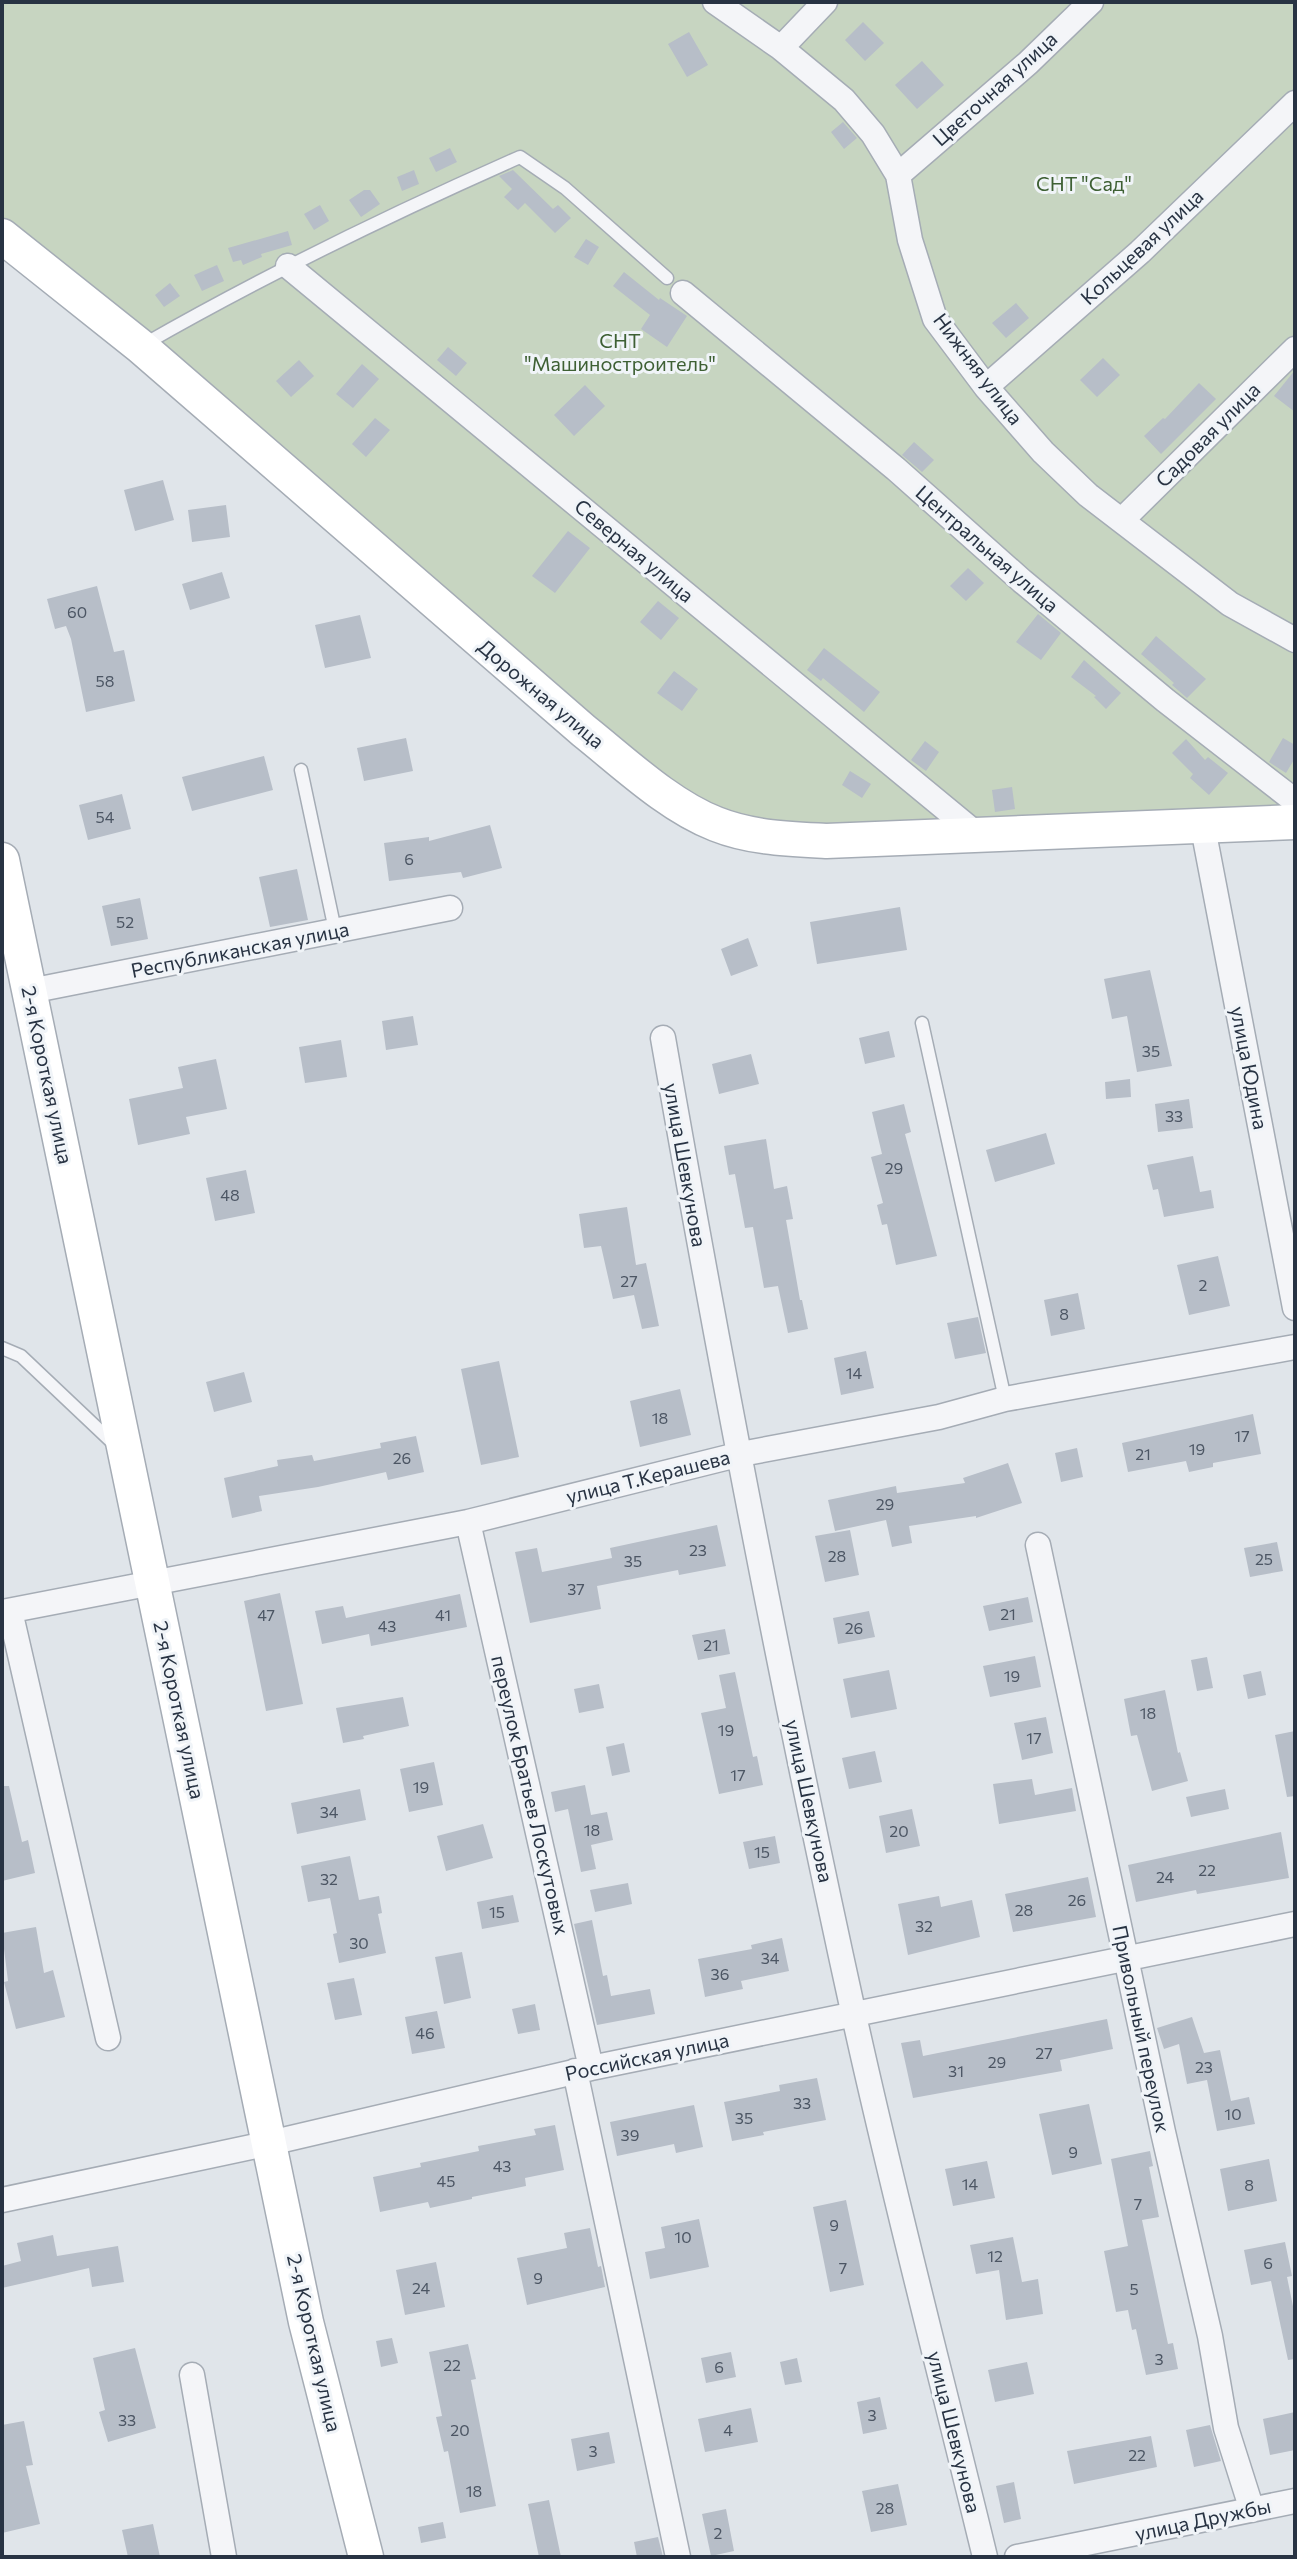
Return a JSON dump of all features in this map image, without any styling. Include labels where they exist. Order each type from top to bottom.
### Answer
[{"type":"street","name":"Нижняя улица","points":[[715,2],[781,48],[844,100],[873,134],[898,175],[910,240],[935,319],[986,387],[1043,452],[1088,495],[1230,604],[1295,640]]},
{"type":"street","points":[[781,48],[825,2]]},
{"type":"street","name":"Цветочная улица","points":[[898,175],[1028,63],[1091,2]]},
{"type":"street","name":"Кольцевая улица","points":[[986,387],[1140,252],[1295,103]]},
{"type":"street","name":"Дорожная улица","points":[[2,236],[140,346],[584,731],[655,787],[696,814],[741,832],[779,839],[826,841],[1295,822]]},
{"type":"street","name":"Северная улица","points":[[288,266],[980,837]]},
{"type":"street","name":"Центральная улица","points":[[675,286],[896,469],[1081,630],[1295,801]]},
{"type":"street","name":"Садовая улица","points":[[1122,520],[1294,352]]},
{"type":"street","name":"улица Юдина","points":[[1203,828],[1295,1308]]},
{"type":"street","name":"2-я Короткая улица","points":[[2,860],[306,2322],[366,2557]]},
{"type":"street","name":"Республиканская улица","points":[[30,991],[450,908]]},
{"type":"street","name":"улица Шевкунова","points":[[663,1038],[724,1382],[854,2014],[985,2557]]},
{"type":"street","name":"улица Т.Керашева","points":[[6,1612],[468,1522],[741,1454],[939,1417],[1005,1399],[1295,1347]]},
{"type":"street","name":"переулок Братьев Лоскутовых","points":[[468,1522],[583,2070],[678,2557]]},
{"type":"street","name":"Привольный переулок","points":[[1038,1545],[1163,2132],[1210,2336],[1226,2428],[1252,2510]]},
{"type":"street","points":[[6,1612],[108,2038]]},
{"type":"street","name":"Российская улица","points":[[2,2200],[270,2143],[583,2070],[1295,1924]]},
{"type":"street","points":[[192,2375],[224,2557]]},
{"type":"street","name":"улица Дружбы","points":[[1017,2557],[1295,2501]]},
{"type":"lane","points":[[140,346],[243,288],[520,157],[565,188],[675,286]]},
{"type":"lane","points":[[301,770],[335,930]]},
{"type":"lane","points":[[922,1023],[1005,1399]]},
{"type":"lane","points":[[2,1348],[21,1356],[125,1455]]},
{"type":"green space","name":"СНТ \"Машиностроитель\"","points":[[2,2],[1295,2],[1295,822],[1203,828],[715,824],[2,216]]},
{"type":"building","points":[[863,22],[884,43],[865,61],[845,40]]},
{"type":"building","points":[[689,32],[708,65],[687,77],[668,44]]},
{"type":"building","points":[[922,61],[944,85],[917,109],[895,85]]},
{"type":"building","points":[[843,122],[857,138],[844,149],[831,132]]},
{"type":"building","points":[[450,148],[457,162],[436,172],[429,158]]},
{"type":"building","points":[[414,170],[419,184],[402,191],[397,177]]},
{"type":"building","points":[[513,170],[553,209],[558,205],[571,218],[555,233],[525,203],[518,210],[504,197],[512,189],[499,176]]},
{"type":"building","points":[[364,190],[370,190],[380,204],[361,217],[349,200]]},
{"type":"building","points":[[320,205],[329,221],[314,230],[304,214]]},
{"type":"building","points":[[288,231],[292,245],[261,254],[262,257],[243,265],[241,260],[233,262],[228,248]]},
{"type":"building","points":[[586,239],[599,247],[588,265],[574,257]]},
{"type":"building","points":[[217,265],[224,281],[202,291],[194,275]]},
{"type":"building","points":[[624,272],[659,300],[687,316],[667,347],[641,329],[650,315],[613,286]]},
{"type":"building","points":[[170,283],[180,296],[164,307],[155,295]]},
{"type":"building","points":[[1016,303],[1029,318],[1006,338],[992,323]]},
{"type":"building","points":[[448,347],[467,363],[456,376],[437,360]]},
{"type":"building","points":[[1103,358],[1120,375],[1097,397],[1080,380]]},
{"type":"building","points":[[299,360],[314,376],[291,397],[276,381]]},
{"type":"building","points":[[362,364],[379,379],[353,408],[336,394]]},
{"type":"building","points":[[1295,370],[1295,412],[1274,396]]},
{"type":"building","points":[[1199,383],[1216,399],[1161,454],[1144,436]]},
{"type":"building","points":[[585,385],[605,406],[574,436],[554,415]]},
{"type":"building","points":[[375,418],[390,430],[366,457],[352,444]]},
{"type":"building","points":[[914,442],[934,460],[922,472],[902,455]]},
{"type":"building","points":[[163,480],[174,520],[135,531],[124,490]]},
{"type":"building","points":[[226,505],[230,537],[192,542],[188,510]]},
{"type":"building","points":[[568,531],[590,548],[555,593],[532,576]]},
{"type":"building","points":[[968,568],[984,583],[966,601],[950,586]]},
{"type":"building","points":[[222,572],[230,598],[190,610],[182,584]]},
{"type":"building","points":[[97,586],[114,652],[124,650],[135,701],[86,712],[71,639],[66,626],[55,629],[47,599]]},
{"type":"building","points":[[658,601],[679,618],[661,640],[640,622]]},
{"type":"building","points":[[1038,614],[1061,633],[1041,660],[1016,642]]},
{"type":"building","points":[[360,615],[371,658],[325,668],[315,625]]},
{"type":"building","points":[[1156,636],[1206,679],[1187,698],[1141,654]]},
{"type":"building","points":[[824,648],[880,692],[864,712],[823,678],[821,681],[807,670]]},
{"type":"building","points":[[1084,660],[1121,693],[1106,709],[1096,696],[1071,677]]},
{"type":"building","points":[[674,671],[698,689],[682,711],[657,693]]},
{"type":"building","points":[[406,738],[413,771],[364,781],[357,748]]},
{"type":"building","points":[[1283,738],[1295,745],[1295,758],[1286,773],[1269,762]]},
{"type":"building","points":[[1186,739],[1205,760],[1208,757],[1228,773],[1209,795],[1190,778],[1193,774],[1172,753]]},
{"type":"building","points":[[925,741],[939,752],[926,771],[911,760]]},
{"type":"building","points":[[264,756],[273,790],[192,811],[182,777]]},
{"type":"building","points":[[850,771],[871,784],[862,798],[842,785]]},
{"type":"building","points":[[1012,787],[1015,809],[995,812],[992,790]]},
{"type":"building","points":[[122,794],[131,829],[88,840],[79,805]]},
{"type":"building","points":[[490,825],[502,868],[463,878],[461,872],[389,881],[384,843],[429,837],[429,841]]},
{"type":"building","points":[[297,869],[308,920],[270,927],[259,877]]},
{"type":"building","points":[[140,898],[148,939],[111,946],[102,906]]},
{"type":"building","points":[[900,907],[907,950],[817,964],[810,922]]},
{"type":"building","points":[[748,938],[758,966],[731,976],[721,949]]},
{"type":"building","points":[[1150,970],[1172,1066],[1137,1072],[1127,1016],[1112,1019],[1104,979]]},
{"type":"building","points":[[413,1016],[418,1045],[386,1050],[382,1021]]},
{"type":"building","points":[[889,1031],[895,1057],[865,1064],[859,1038]]},
{"type":"building","points":[[341,1040],[347,1077],[305,1083],[299,1047]]},
{"type":"building","points":[[751,1054],[759,1084],[719,1094],[712,1064]]},
{"type":"building","points":[[216,1059],[227,1109],[186,1117],[190,1134],[138,1145],[129,1099],[183,1088],[178,1067]]},
{"type":"building","points":[[1130,1079],[1131,1097],[1106,1099],[1105,1082]]},
{"type":"building","points":[[1189,1099],[1193,1128],[1158,1132],[1155,1104]]},
{"type":"building","points":[[904,1104],[911,1132],[905,1134],[937,1256],[896,1265],[887,1224],[882,1225],[877,1205],[883,1203],[871,1157],[882,1154],[872,1112]]},
{"type":"building","points":[[1046,1133],[1055,1164],[995,1182],[986,1150]]},
{"type":"building","points":[[766,1139],[774,1189],[787,1186],[793,1219],[786,1220],[808,1329],[788,1333],[778,1286],[764,1288],[753,1227],[745,1228],[735,1174],[729,1175],[724,1146]]},
{"type":"building","points":[[1193,1156],[1200,1192],[1211,1190],[1214,1208],[1164,1217],[1158,1189],[1153,1190],[1147,1165]]},
{"type":"building","points":[[246,1170],[255,1213],[215,1221],[206,1178]]},
{"type":"building","points":[[627,1207],[636,1265],[646,1263],[659,1326],[642,1329],[634,1295],[613,1299],[601,1246],[584,1248],[579,1214]]},
{"type":"building","points":[[1218,1256],[1230,1306],[1189,1315],[1177,1265]]},
{"type":"building","points":[[1078,1293],[1085,1329],[1051,1336],[1044,1300]]},
{"type":"building","points":[[978,1317],[986,1353],[955,1359],[947,1323]]},
{"type":"building","points":[[866,1351],[874,1388],[841,1395],[834,1358]]},
{"type":"building","points":[[499,1361],[519,1457],[481,1465],[461,1369]]},
{"type":"building","points":[[244,1372],[252,1402],[214,1412],[206,1382]]},
{"type":"building","points":[[680,1389],[691,1435],[640,1447],[630,1401]]},
{"type":"building","points":[[1253,1414],[1261,1454],[1213,1463],[1213,1467],[1189,1472],[1186,1461],[1128,1472],[1122,1443]]},
{"type":"building","points":[[416,1436],[424,1472],[388,1480],[386,1472],[259,1496],[262,1511],[232,1518],[224,1478],[278,1466],[277,1460],[312,1455],[314,1461],[381,1448],[380,1443]]},
{"type":"building","points":[[1077,1448],[1083,1477],[1061,1482],[1055,1453]]},
{"type":"building","points":[[1008,1463],[1022,1503],[976,1518],[909,1526],[912,1543],[892,1547],[886,1520],[835,1531],[828,1500],[896,1486],[897,1493],[965,1483],[963,1478]]},
{"type":"building","points":[[717,1525],[726,1566],[679,1575],[678,1570],[597,1586],[601,1609],[530,1623],[515,1552],[537,1548],[542,1572],[612,1558],[610,1548]]},
{"type":"building","points":[[850,1530],[859,1575],[825,1582],[815,1536]]},
{"type":"building","points":[[1277,1542],[1283,1571],[1250,1577],[1244,1548]]},
{"type":"building","points":[[280,1593],[303,1704],[266,1711],[244,1601]]},
{"type":"building","points":[[460,1594],[467,1627],[371,1646],[369,1634],[322,1644],[315,1611],[343,1606],[346,1618]]},
{"type":"building","points":[[1028,1597],[1033,1622],[989,1631],[983,1606]]},
{"type":"building","points":[[869,1611],[875,1637],[838,1644],[833,1618]]},
{"type":"building","points":[[725,1629],[730,1654],[698,1660],[692,1635]]},
{"type":"building","points":[[1035,1656],[1041,1687],[990,1697],[983,1666]]},
{"type":"building","points":[[1207,1657],[1213,1688],[1197,1691],[1191,1660]]},
{"type":"building","points":[[889,1670],[897,1709],[851,1718],[843,1679]]},
{"type":"building","points":[[1261,1671],[1266,1695],[1248,1699],[1243,1675]]},
{"type":"building","points":[[735,1672],[753,1757],[757,1756],[763,1785],[719,1794],[701,1713],[726,1708],[719,1675]]},
{"type":"building","points":[[599,1684],[604,1708],[579,1713],[574,1689]]},
{"type":"building","points":[[1165,1690],[1178,1753],[1188,1781],[1152,1791],[1137,1735],[1131,1736],[1124,1699]]},
{"type":"building","points":[[403,1697],[409,1726],[343,1743],[336,1708]]},
{"type":"building","points":[[1046,1717],[1053,1753],[1022,1760],[1014,1723]]},
{"type":"building","points":[[1295,1731],[1295,1796],[1287,1797],[1275,1735]]},
{"type":"building","points":[[624,1743],[630,1772],[612,1776],[606,1747]]},
{"type":"building","points":[[875,1751],[882,1782],[849,1789],[842,1758]]},
{"type":"building","points":[[434,1762],[443,1805],[409,1812],[400,1769]]},
{"type":"building","points":[[1032,1779],[1035,1795],[1072,1788],[1076,1811],[999,1824],[993,1784]]},
{"type":"building","points":[[585,1785],[591,1815],[607,1812],[613,1840],[591,1845],[596,1869],[581,1872],[568,1809],[555,1812],[551,1792]]},
{"type":"building","points":[[2,1786],[9,1786],[22,1842],[28,1840],[35,1873],[2,1881]]},
{"type":"building","points":[[360,1789],[366,1820],[297,1834],[291,1803]]},
{"type":"building","points":[[1225,1789],[1229,1809],[1191,1817],[1186,1797]]},
{"type":"building","points":[[912,1809],[920,1846],[886,1853],[879,1816]]},
{"type":"building","points":[[483,1824],[493,1858],[446,1871],[437,1836]]},
{"type":"building","points":[[1281,1832],[1289,1878],[1197,1894],[1196,1890],[1136,1902],[1128,1865]]},
{"type":"building","points":[[775,1836],[780,1863],[749,1869],[743,1842]]},
{"type":"building","points":[[350,1856],[359,1900],[379,1896],[382,1913],[378,1914],[386,1953],[339,1963],[330,1898],[308,1902],[301,1866]]},
{"type":"building","points":[[1088,1877],[1096,1917],[1013,1932],[1005,1894]]},
{"type":"building","points":[[628,1883],[632,1904],[595,1912],[590,1890]]},
{"type":"building","points":[[513,1895],[519,1922],[482,1929],[477,1902]]},
{"type":"building","points":[[939,1896],[941,1907],[972,1900],[980,1937],[908,1955],[898,1904]]},
{"type":"building","points":[[592,1920],[603,1976],[607,1975],[611,1996],[650,1989],[655,2014],[597,2025],[574,1924]]},
{"type":"building","points":[[36,1927],[44,1973],[53,1970],[65,2017],[16,2029],[4,1982],[8,1981],[2,1933]]},
{"type":"building","points":[[782,1938],[789,1971],[741,1981],[743,1989],[705,1997],[698,1959],[752,1949],[751,1945]]},
{"type":"building","points":[[462,1952],[471,1998],[444,2004],[435,1957]]},
{"type":"building","points":[[354,1978],[362,2015],[335,2020],[327,1983]]},
{"type":"building","points":[[535,2004],[540,2030],[518,2034],[512,2009]]},
{"type":"building","points":[[437,2011],[445,2048],[412,2054],[405,2017]]},
{"type":"building","points":[[1192,2017],[1204,2053],[1220,2050],[1231,2101],[1249,2097],[1255,2124],[1217,2131],[1207,2080],[1187,2084],[1179,2044],[1164,2049],[1157,2028]]},
{"type":"building","points":[[1107,2019],[1113,2049],[1060,2060],[1062,2071],[913,2098],[901,2043],[920,2040],[923,2056]]},
{"type":"building","points":[[817,2078],[826,2120],[732,2141],[724,2102],[780,2091],[779,2085]]},
{"type":"building","points":[[1089,2104],[1102,2164],[1052,2175],[1039,2114]]},
{"type":"building","points":[[694,2105],[703,2147],[676,2153],[674,2144],[617,2156],[610,2122]]},
{"type":"building","points":[[555,2125],[564,2170],[525,2178],[526,2186],[472,2199],[430,2208],[428,2202],[380,2212],[373,2177],[421,2167],[420,2163],[479,2151],[478,2146],[536,2135],[534,2129]]},
{"type":"building","points":[[1150,2151],[1153,2166],[1149,2167],[1159,2217],[1142,2220],[1168,2344],[1173,2343],[1178,2369],[1146,2375],[1136,2329],[1132,2330],[1128,2310],[1116,2312],[1104,2251],[1128,2246],[1111,2159]]},
{"type":"building","points":[[1269,2159],[1277,2201],[1228,2211],[1220,2169]]},
{"type":"building","points":[[987,2161],[995,2198],[953,2206],[945,2169]]},
{"type":"building","points":[[846,2200],[864,2285],[830,2292],[813,2207]]},
{"type":"building","points":[[699,2219],[709,2267],[650,2279],[645,2252],[665,2248],[661,2227]]},
{"type":"building","points":[[590,2228],[605,2287],[527,2305],[517,2258],[567,2248],[564,2233]]},
{"type":"building","points":[[53,2235],[57,2256],[118,2246],[124,2282],[92,2287],[89,2268],[2,2288],[2,2266],[21,2261],[17,2243]]},
{"type":"building","points":[[1013,2237],[1022,2282],[1038,2279],[1043,2314],[1006,2320],[999,2270],[976,2274],[970,2245]]},
{"type":"building","points":[[1285,2242],[1292,2276],[1287,2277],[1295,2316],[1295,2359],[1288,2360],[1271,2281],[1251,2285],[1244,2250]]},
{"type":"building","points":[[436,2262],[445,2307],[405,2315],[396,2270]]},
{"type":"building","points":[[392,2338],[398,2363],[381,2367],[376,2341]]},
{"type":"building","points":[[468,2344],[476,2379],[471,2380],[496,2506],[460,2513],[448,2451],[444,2452],[436,2417],[442,2416],[429,2352]]},
{"type":"building","points":[[135,2348],[156,2428],[108,2442],[99,2412],[105,2410],[93,2358]]},
{"type":"building","points":[[731,2352],[736,2377],[706,2383],[701,2358]]},
{"type":"building","points":[[797,2358],[802,2382],[785,2385],[780,2362]]},
{"type":"building","points":[[1027,2362],[1034,2394],[995,2402],[988,2370]]},
{"type":"building","points":[[880,2397],[887,2429],[863,2434],[857,2402]]},
{"type":"building","points":[[751,2408],[758,2442],[705,2452],[698,2419]]},
{"type":"building","points":[[1295,2412],[1295,2450],[1270,2455],[1263,2419]]},
{"type":"building","points":[[24,2421],[33,2465],[26,2466],[40,2524],[2,2533],[2,2425]]},
{"type":"building","points":[[1210,2425],[1221,2461],[1194,2467],[1186,2430]]},
{"type":"building","points":[[609,2432],[615,2463],[577,2471],[571,2439]]},
{"type":"building","points":[[1151,2436],[1157,2467],[1074,2484],[1067,2451]]},
{"type":"building","points":[[1014,2482],[1021,2519],[1004,2523],[996,2486]]},
{"type":"building","points":[[898,2484],[907,2525],[871,2532],[862,2491]]},
{"type":"building","points":[[549,2500],[561,2557],[539,2557],[528,2504]]},
{"type":"building","points":[[726,2509],[734,2551],[711,2556],[702,2514]]},
{"type":"building","points":[[443,2522],[446,2538],[421,2543],[418,2527]]},
{"type":"building","points":[[153,2524],[160,2557],[128,2557],[122,2530]]},
{"type":"building","points":[[658,2537],[663,2557],[637,2557],[634,2542]]},
{"type":"park label","name":"СНТ \"Сад\"","points":[[1084,184]]}]
